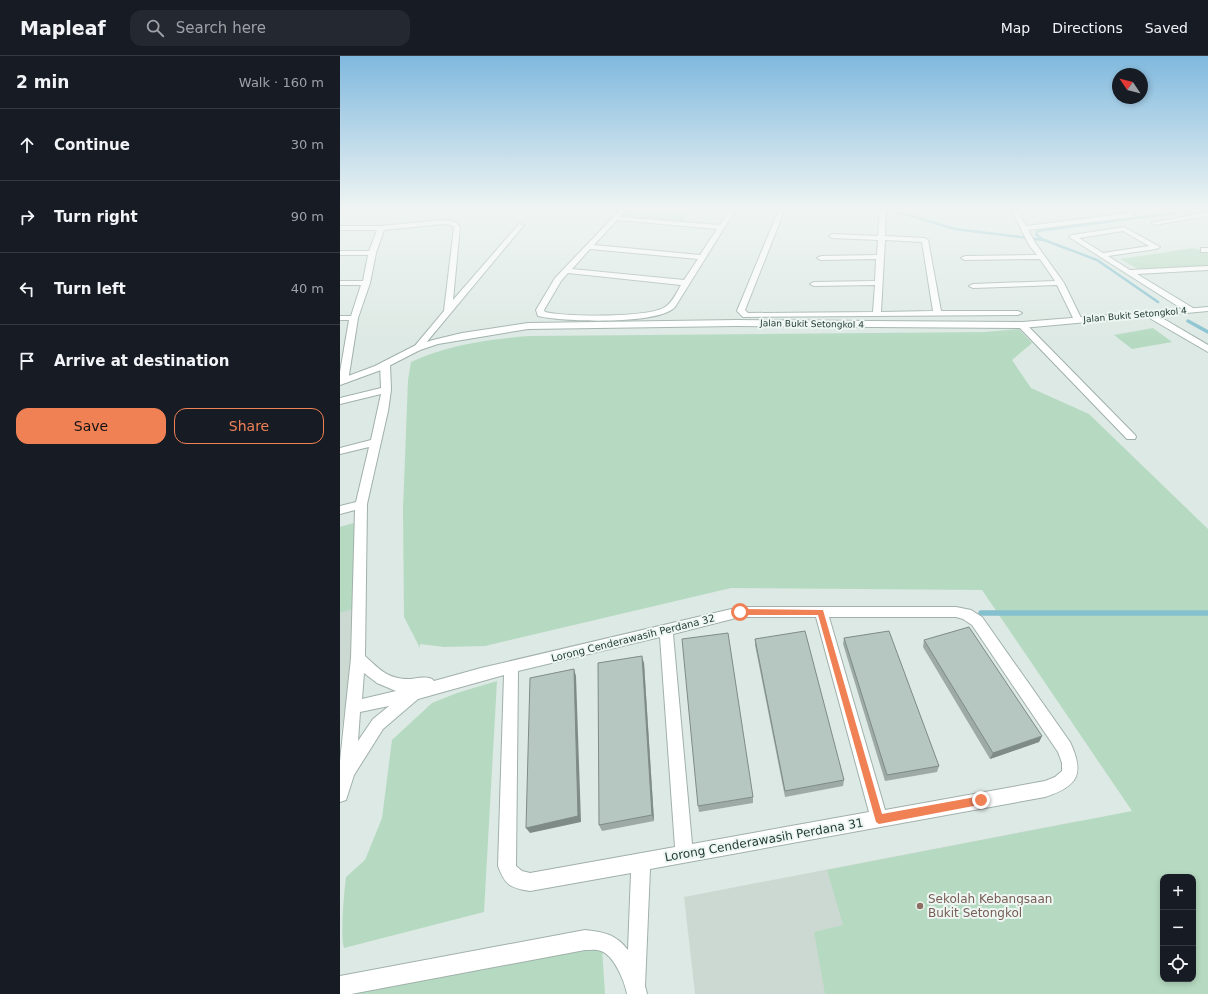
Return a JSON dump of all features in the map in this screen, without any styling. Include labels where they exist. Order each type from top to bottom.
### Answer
[{"type":"street","points":[[340,253],[372,253],[366,283],[354,318],[341,381]]},
{"type":"street","points":[[448,311],[454,253]]},
{"type":"street","points":[[341,381],[385,364],[417,348],[497,253]]},
{"type":"street","points":[[584,253],[558,280],[540,310],[541,314],[558,318],[644,315],[664,312],[671,307],[704,253]]},
{"type":"street","points":[[654,253],[701,257]]},
{"type":"street","points":[[765,253],[741,312],[746,315],[1018,313]]},
{"type":"street","points":[[877,313],[880,253]]},
{"type":"street","points":[[927,253],[937,313]]},
{"type":"street","points":[[1039,253],[1060,283],[1078,320]]},
{"type":"street","points":[[1099,253],[1190,310]]},
{"type":"street","points":[[1103,255],[1118,253]]},
{"type":"street","points":[[821,258],[880,257]]},
{"type":"street","points":[[965,258],[1042,257]]},
{"type":"street","points":[[1130,272],[1208,268]]},
{"type":"street","points":[[567,271],[686,283]]},
{"type":"street","points":[[340,283],[366,283]]},
{"type":"street","points":[[973,286],[1060,283]]},
{"type":"street","points":[[814,284],[878,284]]},
{"type":"street","name":"Jalan Bukit Setongkol 4","points":[[417,348],[462,336],[503,329],[548,325],[736,323],[848,326],[989,326],[1022,325],[1208,309]]},
{"type":"street","points":[[983,313],[989,326]]},
{"type":"street","points":[[1150,314],[1208,349]]},
{"type":"street","points":[[340,318],[354,318]]},
{"type":"street","points":[[1022,325],[1131,437]]},
{"type":"street","points":[[340,794],[347,772],[358,658],[361,504],[383,412],[386,390],[385,364]]},
{"type":"street","points":[[340,401],[386,390]]},
{"type":"street","points":[[340,451],[375,442]]},
{"type":"street","points":[[340,510],[361,504]]},
{"type":"street","name":"Lorong Cenderawasih Perdana 32","points":[[354,707],[416,693],[481,674],[740,612],[956,612],[966,614],[977,621],[1069,757],[1071,764],[1070,774],[1064,781],[1046,789]]},
{"type":"street","points":[[821,612],[879,819]]},
{"type":"street","points":[[666,630],[684,854]]},
{"type":"street","points":[[358,658],[381,680],[393,685],[405,687],[481,674]]},
{"type":"street","name":"Lorong Cenderawasih Perdana 31","points":[[511,668],[507,866],[510,874],[518,880],[530,882],[1046,789]]},
{"type":"street","points":[[347,772],[378,724],[416,693]]},
{"type":"street","points":[[636,989],[641,862]]},
{"type":"street","points":[[340,986],[585,940],[605,942],[616,949],[636,989]]},
{"type":"shaded area","points":[[361,521],[352,666],[340,738],[340,527]]},
{"type":"shaded area","name":"Sekolah Kebangsaan Bukit Setongkol","points":[[1079,821],[1160,973],[1160,982],[1196,982],[1208,994],[695,994],[684,897]]},
{"type":"green space","points":[[1161,253],[1208,253],[1208,266],[1140,270],[1120,259]]},
{"type":"green space","points":[[1153,328],[1172,342],[1132,349],[1114,335]]},
{"type":"green space","points":[[1019,329],[1032,343],[1012,360],[1031,388],[1089,414],[1208,529],[1208,994],[825,994],[814,932],[843,925],[827,870],[1132,811],[982,590],[731,588],[485,646],[444,647],[420,644],[420,648],[404,617],[403,509],[408,380],[411,362],[454,347],[499,339],[529,336],[985,332]]},
{"type":"green space","points":[[361,521],[353,609],[340,613],[340,527]]},
{"type":"green space","points":[[497,681],[484,912],[344,948],[342,924],[346,877],[365,860],[382,818],[392,740],[432,703],[457,693]]},
{"type":"green space","points":[[602,948],[605,994],[340,994],[340,992]]},
{"type":"building","points":[[969,627],[1042,736],[993,753],[924,640]]},
{"type":"building","points":[[805,631],[844,780],[785,791],[755,639]]},
{"type":"building","points":[[889,631],[939,766],[887,775],[844,638]]},
{"type":"building","points":[[728,633],[753,797],[698,806],[682,639]]},
{"type":"building","points":[[642,656],[652,815],[599,825],[598,663]]},
{"type":"building","points":[[574,669],[578,816],[526,828],[530,678]]},
{"type":"waterway","points":[[1078,253],[1097,260],[1158,302]]},
{"type":"waterway","points":[[1188,321],[1208,332]]},
{"type":"waterway","points":[[981,613],[1208,613]]},
{"type":"place","name":"Sekolah Kebangsaan Bukit Setongkol","points":[[920,906]]},
{"type":"route","points":[[740,612],[821,612],[879,819],[981,800]]}]
